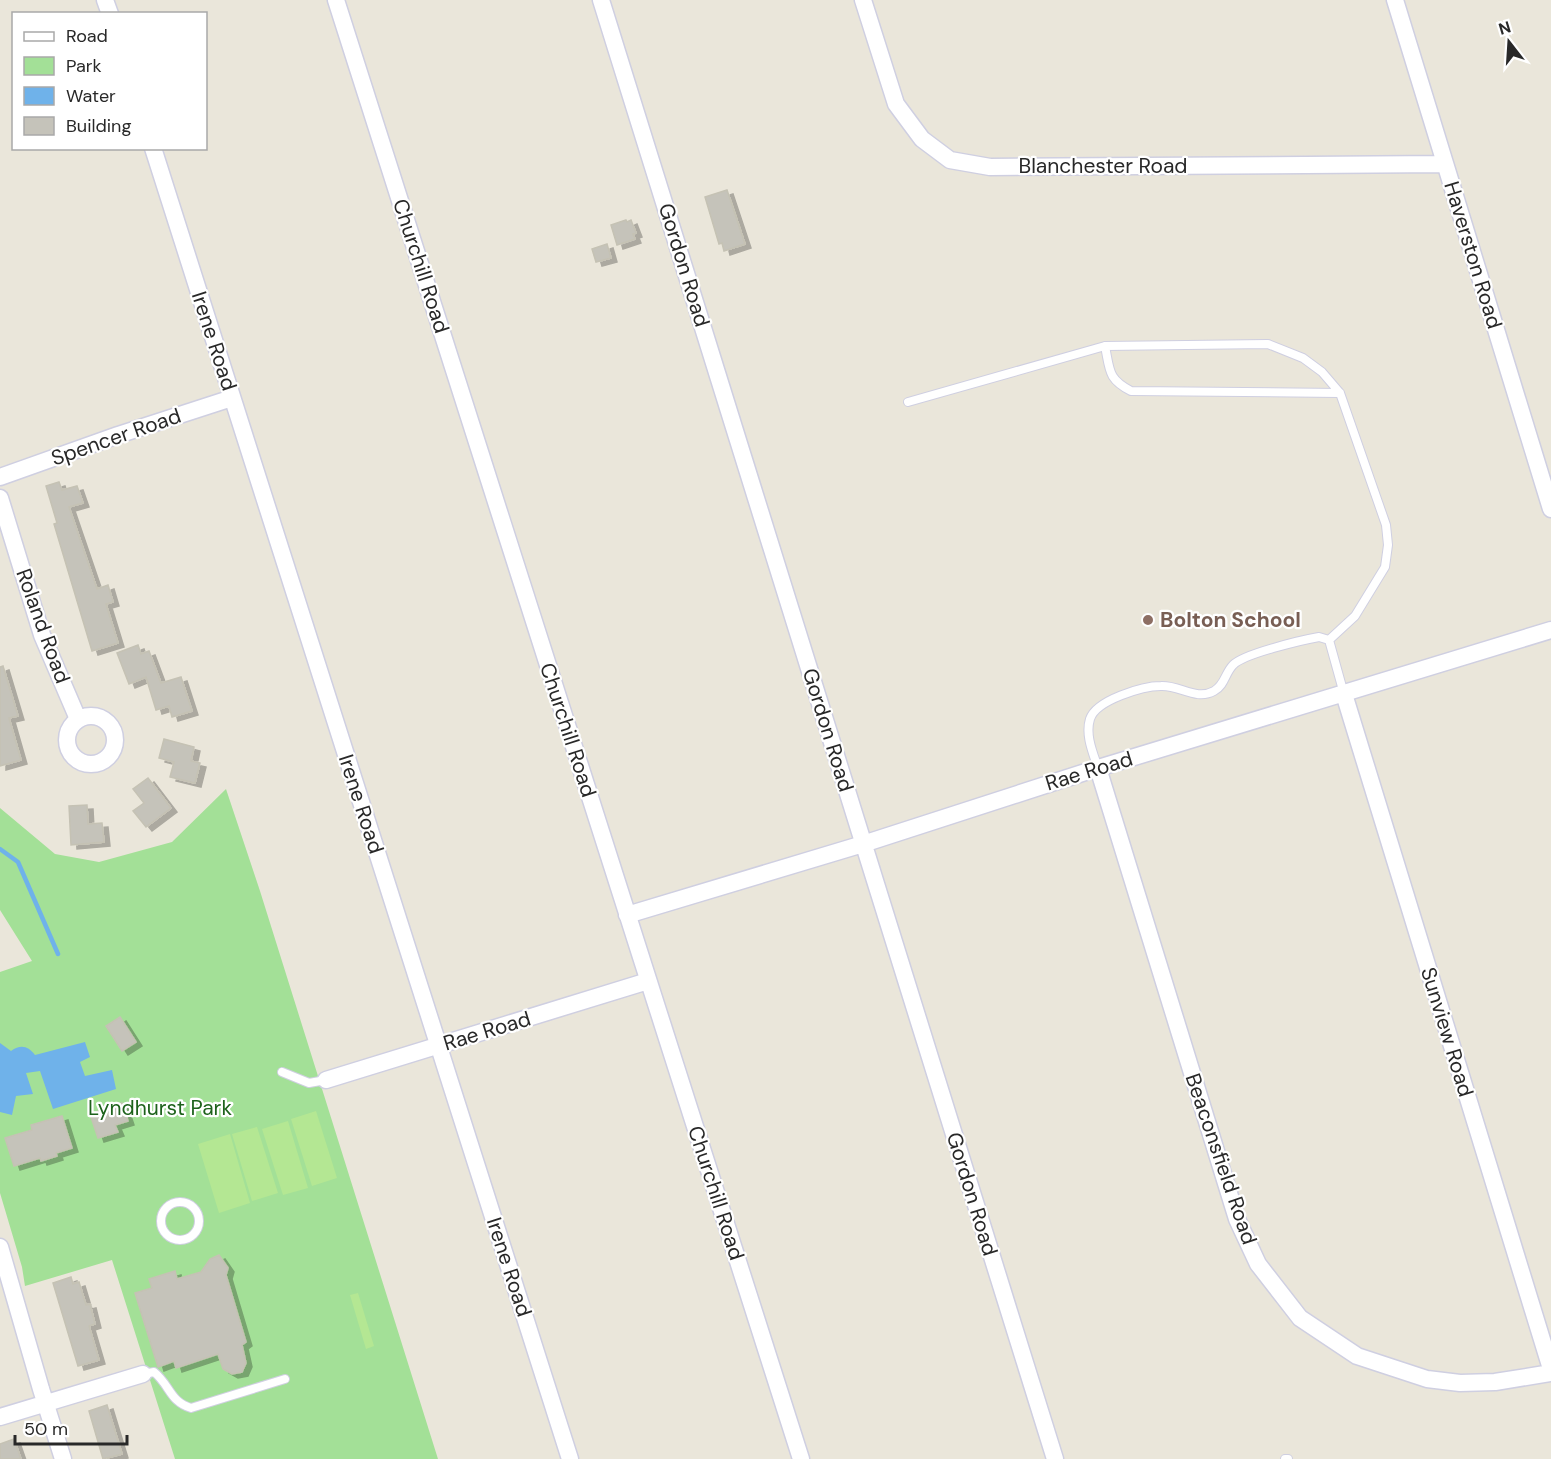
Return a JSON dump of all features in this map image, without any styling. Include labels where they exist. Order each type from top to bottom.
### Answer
[{"type":"street","name":"Churchill Road","points":[[336,0],[801,1459]]},
{"type":"street","name":"Gordon Road","points":[[602,0],[1055,1459]]},
{"type":"street","name":"Blanchester Road","points":[[862,0],[896,104],[922,139],[950,160],[990,167],[1445,164]]},
{"type":"street","name":"Haverston Road","points":[[1395,0],[1551,509]]},
{"type":"street","name":"Irene Road","points":[[154,150],[570,1459]]},
{"type":"street","name":"Spencer Road","points":[[0,477],[232,398]]},
{"type":"street","name":"Roland Road","points":[[0,498],[42,635],[78,719]]},
{"type":"street","name":"Rae Road","points":[[627,915],[1551,630]]},
{"type":"street","name":"Sunview Road","points":[[1344,694],[1551,1371]]},
{"type":"street","name":"Beaconsfield Road","points":[[1098,768],[1237,1219],[1258,1264],[1300,1318],[1365,1359],[1427,1379],[1460,1383],[1495,1382],[1551,1371]]},
{"type":"street","name":"Rae Road","points":[[326,1080],[648,981]]},
{"type":"street","points":[[0,1247],[63,1459]]},
{"type":"street","points":[[0,1417],[143,1374]]},
{"type":"lane","points":[[908,402],[1105,346],[1268,344],[1303,357],[1322,372],[1340,393],[1386,525],[1388,545],[1385,567],[1361,607],[1355,616],[1329,640]]},
{"type":"lane","points":[[1105,346],[1110,370],[1116,383],[1131,391],[1340,393]]},
{"type":"lane","points":[[1098,768],[1088,735],[1090,717],[1104,703],[1136,690],[1163,685],[1196,695],[1214,691],[1225,681],[1233,665],[1247,658],[1303,640],[1319,637],[1329,640]]},
{"type":"lane","points":[[1329,640],[1344,694]]},
{"type":"lane","points":[[282,1072],[309,1083],[326,1080]]},
{"type":"lane","points":[[177,1202],[184,1202],[195,1208],[200,1220],[192,1236],[180,1240],[168,1236],[161,1220],[166,1208],[177,1202]]},
{"type":"lane","points":[[143,1374],[154,1372],[163,1379],[177,1403],[191,1408],[285,1379]]},
{"type":"green space","name":"Lyndhurst Park","points":[[226,789],[438,1459],[175,1459],[112,1260],[25,1286],[22,1267],[0,1193],[0,972],[32,961],[0,910],[0,808],[55,854],[99,862],[172,842]]},
{"type":"green space","points":[[316,1111],[337,1178],[312,1186],[291,1119]]},
{"type":"green space","points":[[288,1121],[308,1188],[283,1195],[262,1129]]},
{"type":"green space","points":[[257,1127],[278,1193],[252,1201],[232,1134]]},
{"type":"green space","points":[[230,1134],[250,1203],[219,1213],[198,1144]]},
{"type":"green space","points":[[358,1293],[374,1346],[366,1349],[350,1295]]},
{"type":"water","points":[[85,1042],[90,1057],[80,1062],[85,1076],[112,1070],[116,1089],[53,1109],[40,1071],[26,1073],[33,1094],[16,1096],[12,1115],[0,1112],[0,1043],[11,1051],[18,1047],[27,1048],[35,1055]]},
{"type":"building","points":[[727,190],[745,244],[724,251],[722,243],[719,244],[705,197]]},
{"type":"building","points":[[626,220],[627,222],[631,220],[636,233],[633,234],[635,239],[617,245],[611,225]]},
{"type":"building","points":[[607,244],[611,258],[596,262],[592,249]]},
{"type":"building","points":[[59,482],[62,490],[77,486],[83,503],[69,507],[97,589],[108,585],[113,602],[106,604],[118,643],[92,651],[54,524],[57,523],[46,486]]},
{"type":"building","points":[[138,645],[141,654],[149,651],[161,683],[181,677],[192,711],[172,717],[169,706],[156,710],[146,677],[129,684],[117,653]]},
{"type":"building","points":[[3,666],[18,716],[9,718],[21,760],[0,766],[0,667]]},
{"type":"building","points":[[164,739],[194,747],[191,761],[200,763],[195,783],[170,777],[174,762],[159,758]]},
{"type":"building","points":[[148,778],[171,808],[146,827],[133,811],[144,803],[133,789]]},
{"type":"building","points":[[87,805],[88,824],[102,823],[104,842],[71,845],[69,806]]},
{"type":"building","points":[[120,1017],[136,1042],[122,1051],[106,1026]]},
{"type":"building","points":[[122,1103],[128,1121],[115,1125],[118,1132],[98,1138],[90,1114]]},
{"type":"building","points":[[62,1116],[72,1148],[41,1161],[40,1158],[14,1166],[5,1138],[32,1130],[31,1125]]},
{"type":"building","points":[[219,1255],[228,1268],[226,1275],[246,1342],[242,1345],[246,1363],[242,1372],[232,1374],[223,1369],[218,1354],[176,1368],[174,1361],[158,1367],[135,1293],[152,1288],[149,1279],[175,1271],[177,1279],[201,1272],[210,1259]]},
{"type":"building","points":[[71,1277],[73,1284],[79,1282],[86,1305],[90,1304],[95,1324],[89,1326],[99,1360],[78,1366],[53,1283]]},
{"type":"building","points":[[107,1405],[122,1454],[103,1459],[89,1411]]},
{"type":"building","points":[[14,1439],[21,1459],[0,1459],[0,1444]]},
{"type":"waterway","points":[[0,849],[18,862],[58,954]]},
{"type":"place","name":"Bolton School","points":[[1148,620]]}]
